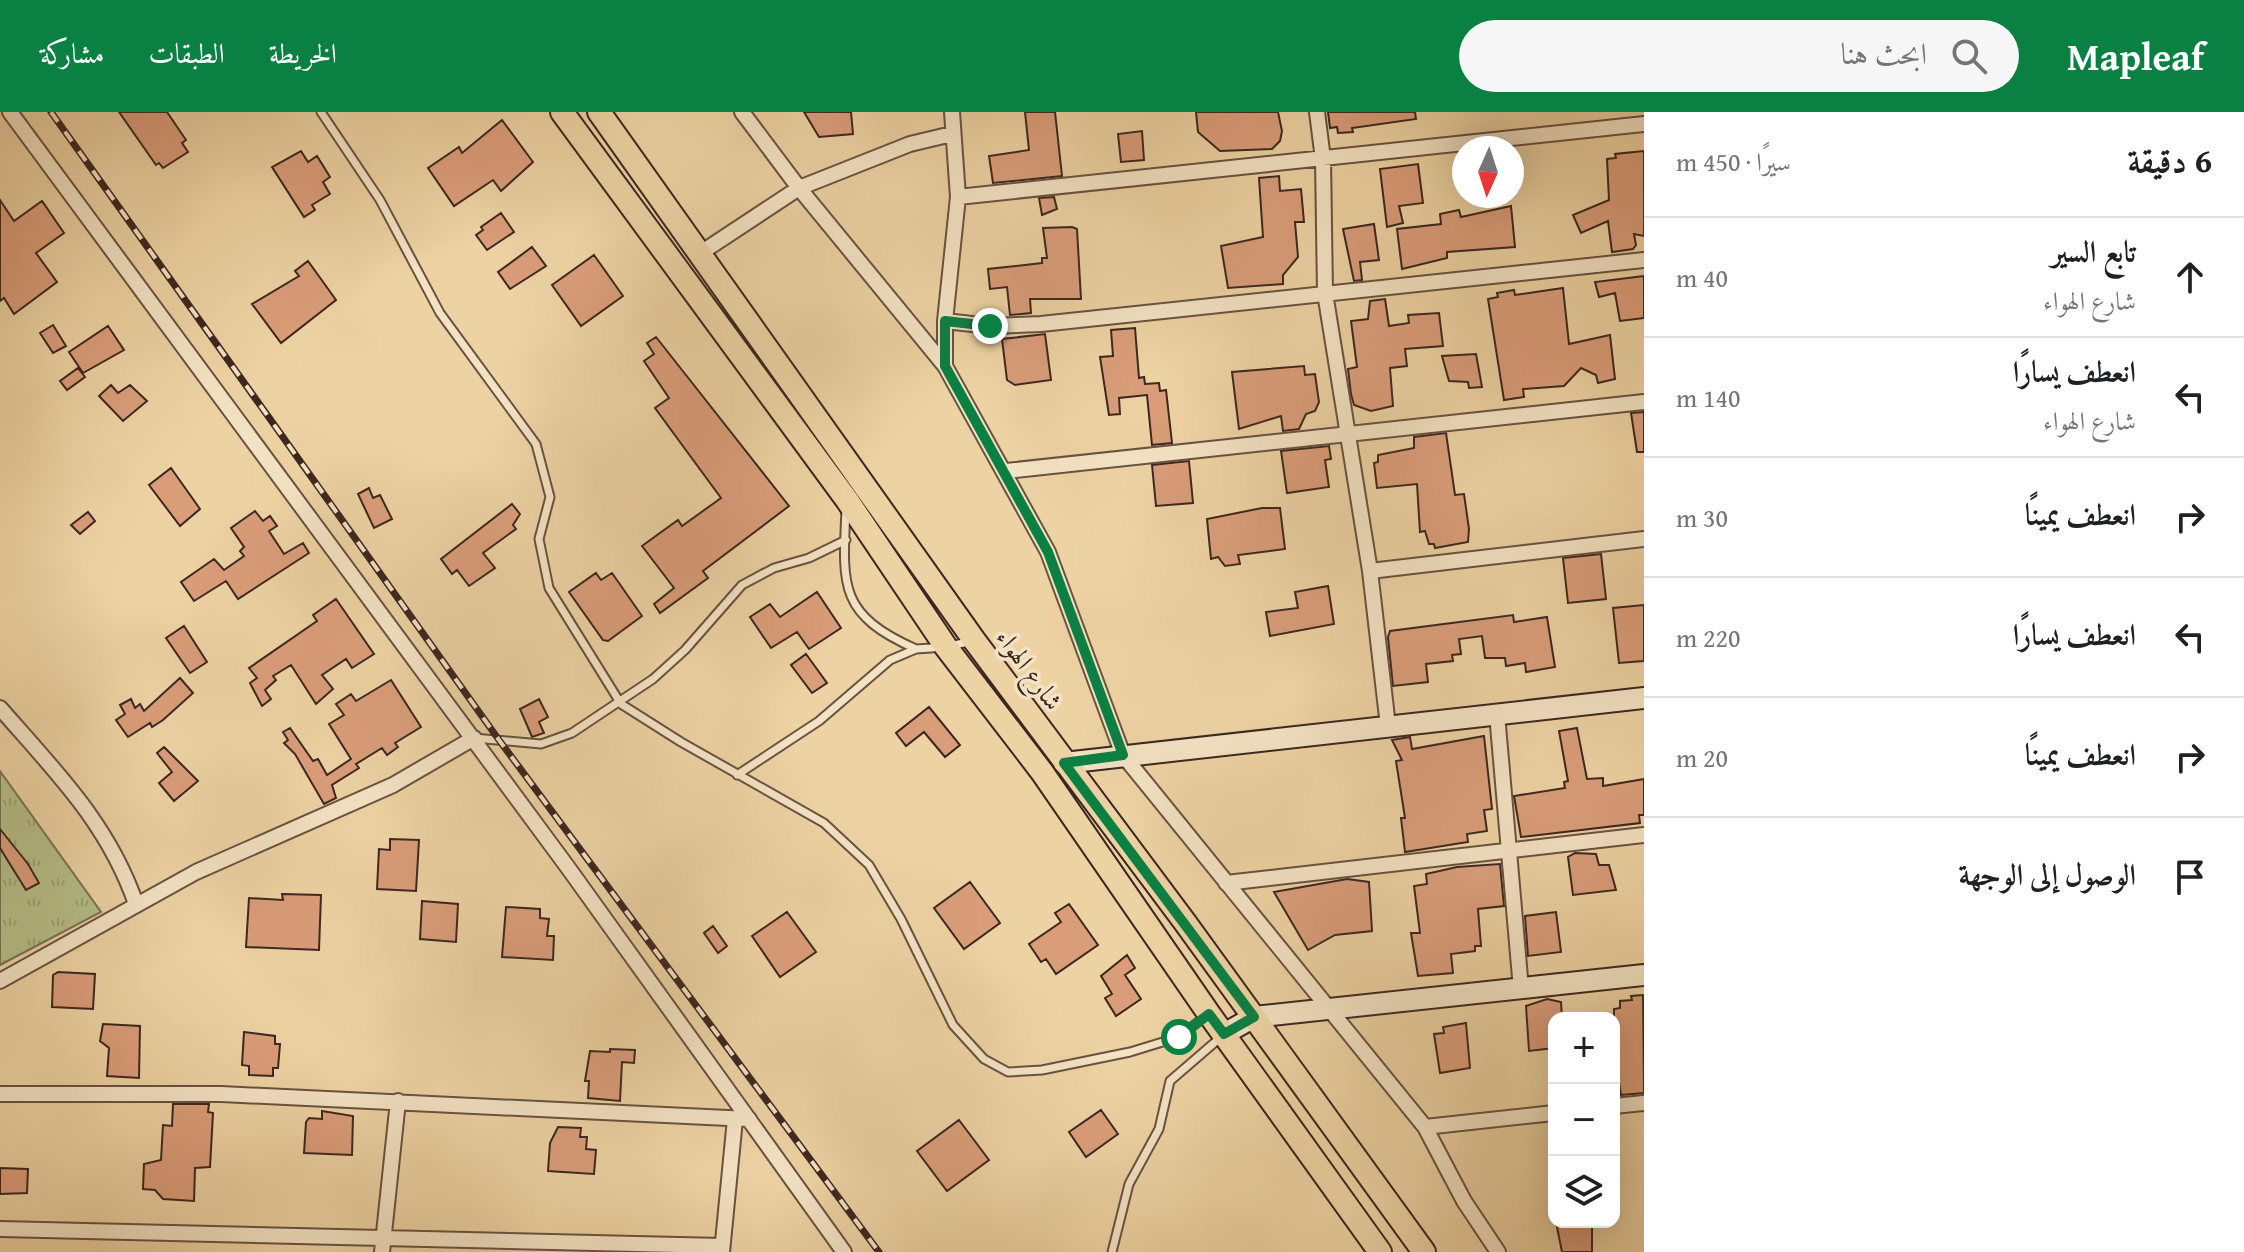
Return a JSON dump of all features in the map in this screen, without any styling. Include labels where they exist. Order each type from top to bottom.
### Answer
[{"type":"main road","name":"شارع الهواء","points":[[562,112],[847,500],[946,647],[1042,772],[1209,1014],[1380,1252]]},
{"type":"main road","name":"شارع الهواء","points":[[599,112],[974,640],[1424,1252]]},
{"type":"street","points":[[10,112],[474,738],[742,1119],[844,1252]]},
{"type":"street","points":[[742,112],[799,188],[945,366],[1006,471],[1048,552],[1123,755],[1425,1127],[1464,1201],[1498,1252]]},
{"type":"street","points":[[945,366],[945,321],[958,197],[952,112]]},
{"type":"street","points":[[1317,112],[1323,159],[1325,293],[1370,571],[1388,726]]},
{"type":"street","points":[[958,197],[1644,124]]},
{"type":"street","points":[[699,254],[799,188],[910,144],[952,134]]},
{"type":"street","points":[[945,321],[990,326],[1041,324],[1644,260]]},
{"type":"street","points":[[1006,471],[1644,402]]},
{"type":"street","points":[[1370,571],[1644,539]]},
{"type":"street","points":[[1064,763],[1644,698]]},
{"type":"street","points":[[0,708],[87,809],[117,854],[136,904]]},
{"type":"street","points":[[1497,714],[1506,850],[1521,989]]},
{"type":"street","points":[[0,981],[196,872],[393,785],[474,738]]},
{"type":"street","points":[[1226,883],[1644,835]]},
{"type":"street","points":[[1224,1034],[1254,1017],[1644,975]]},
{"type":"street","points":[[0,1094],[221,1094],[742,1119]]},
{"type":"street","points":[[382,1246],[398,1101]]},
{"type":"street","points":[[1620,1105],[1644,1103]]},
{"type":"street","points":[[1425,1127],[1548,1114]]},
{"type":"street","points":[[0,1229],[382,1246],[722,1249],[742,1119]]},
{"type":"lane","points":[[321,112],[380,200],[440,313],[536,444],[550,497],[539,539],[549,588],[621,704],[737,775],[824,823],[869,865],[901,919],[953,1025],[984,1059],[1008,1072],[1042,1070],[1154,1045],[1179,1037],[1209,1014]]},
{"type":"lane","points":[[860,478],[847,500],[848,595],[858,611],[877,629],[916,649]]},
{"type":"lane","points":[[474,738],[541,744],[555,741],[621,704],[685,650],[742,585],[774,568],[809,558],[846,540]]},
{"type":"lane","points":[[737,775],[831,712],[890,660],[916,649],[946,647],[974,640]]},
{"type":"lane","points":[[1112,1252],[1129,1184],[1159,1129],[1170,1081],[1224,1034]]},
{"type":"green space","points":[[0,771],[101,912],[0,965]]},
{"type":"building","points":[[119,112],[167,112],[186,140],[182,143],[188,152],[163,168],[159,163],[156,165]]},
{"type":"building","points":[[804,112],[851,112],[853,134],[819,137]]},
{"type":"building","points":[[1025,112],[1055,112],[1062,176],[993,183],[989,156],[1029,150]]},
{"type":"building","points":[[1196,112],[1278,112],[1282,131],[1280,141],[1272,149],[1220,151],[1198,132]]},
{"type":"building","points":[[1328,112],[1415,112],[1416,119],[1352,128],[1353,132],[1338,133],[1337,127],[1330,128]]},
{"type":"building","points":[[502,120],[533,162],[501,191],[493,180],[454,206],[428,168],[459,147],[462,153]]},
{"type":"building","points":[[1142,131],[1144,160],[1121,162],[1118,134]]},
{"type":"building","points":[[301,151],[308,162],[317,156],[330,177],[323,182],[330,194],[312,205],[315,210],[304,217],[272,167]]},
{"type":"building","points":[[1644,151],[1644,236],[1634,234],[1636,245],[1633,249],[1612,252],[1608,221],[1581,233],[1573,215],[1609,200],[1607,159],[1616,158],[1615,154]]},
{"type":"building","points":[[1418,164],[1423,203],[1399,206],[1403,223],[1387,227],[1380,169]]},
{"type":"building","points":[[1279,176],[1280,191],[1301,189],[1304,222],[1295,222],[1298,257],[1283,275],[1283,284],[1228,288],[1221,246],[1263,237],[1259,178]]},
{"type":"building","points":[[1054,197],[1057,209],[1042,215],[1039,198]]},
{"type":"building","points":[[0,200],[14,221],[42,201],[64,233],[36,253],[57,282],[14,314],[4,298],[0,301]]},
{"type":"building","points":[[1511,208],[1515,247],[1447,252],[1447,258],[1402,269],[1397,229],[1441,224],[1440,214],[1459,210],[1461,217]]},
{"type":"building","points":[[501,213],[514,232],[487,250],[476,235],[483,230],[481,227]]},
{"type":"building","points":[[1374,224],[1379,260],[1360,262],[1362,280],[1354,281],[1343,229]]},
{"type":"building","points":[[1043,228],[1077,229],[1081,299],[1030,299],[1031,313],[1010,315],[1007,287],[990,289],[988,269],[1042,263],[1042,258],[1047,258]]},
{"type":"building","points":[[532,247],[546,266],[510,289],[498,272]]},
{"type":"building","points":[[594,255],[623,296],[581,326],[552,285]]},
{"type":"building","points":[[308,261],[336,300],[281,343],[252,304],[299,276],[295,271]]},
{"type":"building","points":[[1644,276],[1644,318],[1620,321],[1615,293],[1599,297],[1595,282]]},
{"type":"building","points":[[1563,288],[1569,344],[1610,335],[1615,379],[1598,383],[1596,375],[1581,368],[1564,386],[1523,389],[1524,397],[1504,400],[1488,299],[1498,297],[1497,293],[1514,290],[1515,295]]},
{"type":"building","points":[[1385,299],[1389,326],[1409,323],[1408,315],[1439,313],[1443,346],[1405,349],[1407,366],[1390,368],[1393,406],[1371,411],[1354,405],[1351,394],[1348,369],[1357,367],[1351,321],[1368,319],[1370,301]]},
{"type":"building","points":[[53,325],[66,346],[53,353],[40,333]]},
{"type":"building","points":[[108,326],[124,350],[83,373],[69,352]]},
{"type":"building","points":[[1135,328],[1139,378],[1144,377],[1145,384],[1159,383],[1160,391],[1166,390],[1172,443],[1152,445],[1147,395],[1119,398],[1120,414],[1109,415],[1100,357],[1113,356],[1111,330]]},
{"type":"building","points":[[1045,334],[1051,380],[1015,385],[1007,380],[1002,339]]},
{"type":"building","points":[[656,337],[789,506],[703,571],[708,578],[660,613],[654,604],[674,588],[642,546],[678,520],[682,526],[721,498],[655,408],[669,398],[644,361],[654,354],[647,343]]},
{"type":"building","points":[[1476,354],[1482,387],[1469,388],[1468,382],[1449,381],[1442,356]]},
{"type":"building","points":[[1304,366],[1305,375],[1315,374],[1319,402],[1315,411],[1306,414],[1299,429],[1283,431],[1281,416],[1239,429],[1232,372]]},
{"type":"building","points":[[78,368],[85,377],[67,390],[60,381]]},
{"type":"building","points":[[111,385],[118,393],[130,385],[147,401],[123,421],[99,396]]},
{"type":"building","points":[[1644,412],[1644,452],[1637,452],[1631,413]]},
{"type":"building","points":[[1446,433],[1455,495],[1464,494],[1468,542],[1435,548],[1434,544],[1429,544],[1425,531],[1420,532],[1417,484],[1377,488],[1374,463],[1378,462],[1378,455],[1414,448],[1414,437]]},
{"type":"building","points":[[1329,446],[1331,459],[1325,460],[1329,487],[1287,493],[1281,451]]},
{"type":"building","points":[[1189,461],[1193,503],[1156,506],[1152,465]]},
{"type":"building","points":[[171,468],[200,509],[180,526],[149,485]]},
{"type":"building","points":[[369,488],[373,498],[380,495],[392,519],[374,528],[358,494]]},
{"type":"building","points":[[512,504],[520,514],[513,525],[516,529],[483,553],[495,568],[469,586],[457,570],[452,574],[441,559]]},
{"type":"building","points":[[1262,508],[1280,508],[1285,549],[1238,555],[1240,564],[1225,566],[1218,557],[1211,559],[1207,519]]},
{"type":"building","points":[[255,511],[263,521],[270,516],[277,526],[269,531],[284,554],[303,543],[309,553],[238,599],[226,581],[194,601],[181,582],[214,559],[224,570],[244,556],[240,551],[244,547],[231,528]]},
{"type":"building","points":[[88,512],[95,521],[80,534],[71,525]]},
{"type":"building","points":[[1601,554],[1606,599],[1568,603],[1563,558]]},
{"type":"building","points":[[596,573],[601,580],[612,573],[642,616],[608,641],[603,640],[569,592]]},
{"type":"building","points":[[1328,586],[1334,624],[1270,636],[1266,612],[1298,608],[1295,592]]},
{"type":"building","points":[[817,592],[841,628],[809,649],[797,632],[771,648],[750,617],[770,604],[780,617]]},
{"type":"building","points":[[336,599],[374,654],[352,668],[346,659],[322,675],[333,689],[316,704],[291,665],[273,676],[276,680],[265,690],[271,699],[262,706],[250,683],[257,678],[249,668],[317,621],[313,615]]},
{"type":"building","points":[[1644,605],[1644,661],[1619,663],[1613,608]]},
{"type":"building","points":[[1513,615],[1514,622],[1547,617],[1555,667],[1526,672],[1525,663],[1506,666],[1505,658],[1485,658],[1482,636],[1459,639],[1461,654],[1452,655],[1453,661],[1426,664],[1428,682],[1393,686],[1390,631]]},
{"type":"building","points":[[184,626],[207,662],[190,673],[166,638]]},
{"type":"building","points":[[806,654],[827,683],[812,693],[791,665]]},
{"type":"building","points":[[180,678],[193,693],[163,720],[152,727],[150,723],[128,737],[116,720],[125,714],[120,705],[131,699],[135,708],[140,704],[144,711]]},
{"type":"building","points":[[391,680],[421,727],[395,743],[398,747],[387,755],[382,748],[356,764],[359,768],[332,785],[336,798],[324,804],[295,754],[284,743],[288,740],[283,732],[290,728],[313,761],[318,759],[327,775],[351,759],[329,724],[344,715],[336,704],[351,694],[356,701]]},
{"type":"building","points":[[539,699],[548,717],[539,722],[544,733],[532,737],[520,709]]},
{"type":"building","points":[[929,707],[960,745],[945,757],[924,732],[906,746],[896,733]]},
{"type":"building","points":[[1577,728],[1587,779],[1603,778],[1603,786],[1644,779],[1644,815],[1639,815],[1640,823],[1521,837],[1514,796],[1565,788],[1564,782],[1568,781],[1559,731]]},
{"type":"building","points":[[1484,736],[1492,809],[1484,810],[1487,831],[1467,834],[1468,842],[1405,852],[1401,818],[1405,818],[1396,761],[1402,760],[1392,740],[1410,737],[1412,749]]},
{"type":"building","points":[[164,747],[198,781],[174,801],[159,783],[172,772],[157,753]]},
{"type":"building","points":[[0,829],[39,883],[26,890],[0,848]]},
{"type":"building","points":[[390,839],[419,840],[416,891],[377,889],[379,849],[390,850]]},
{"type":"building","points":[[1575,853],[1596,854],[1599,865],[1609,865],[1616,890],[1573,895],[1568,857]]},
{"type":"building","points":[[1500,864],[1504,906],[1478,909],[1481,946],[1475,946],[1475,951],[1451,954],[1453,973],[1418,976],[1411,933],[1420,933],[1414,886],[1427,884],[1426,874],[1457,867]]},
{"type":"building","points":[[1347,879],[1369,882],[1372,931],[1335,935],[1308,950],[1274,892]]},
{"type":"building","points":[[970,882],[1000,923],[964,949],[934,908]]},
{"type":"building","points":[[282,894],[321,895],[319,950],[246,947],[249,898],[283,900]]},
{"type":"building","points":[[422,901],[458,904],[456,942],[420,939]]},
{"type":"building","points":[[1069,904],[1098,945],[1056,974],[1046,959],[1041,962],[1029,944],[1061,922],[1055,913]]},
{"type":"building","points":[[506,907],[540,909],[540,918],[549,919],[547,936],[554,936],[553,960],[502,957]]},
{"type":"building","points":[[787,912],[816,952],[780,977],[752,936]]},
{"type":"building","points":[[1556,912],[1561,952],[1528,956],[1525,916]]},
{"type":"building","points":[[713,926],[727,946],[718,953],[704,933]]},
{"type":"building","points":[[1127,955],[1135,968],[1125,975],[1141,999],[1116,1016],[1105,998],[1112,994],[1101,976]]},
{"type":"building","points":[[58,972],[95,974],[93,1009],[52,1007],[53,975]]},
{"type":"building","points":[[1643,995],[1644,1093],[1621,1095],[1620,1012],[1614,1012],[1614,1009],[1620,1008],[1620,1001],[1632,1000],[1631,996]]},
{"type":"building","points":[[1547,999],[1561,1002],[1562,1012],[1548,1012],[1548,1049],[1529,1051],[1526,1006]]},
{"type":"building","points":[[1466,1023],[1470,1068],[1440,1073],[1434,1034],[1444,1033],[1443,1027]]},
{"type":"building","points":[[103,1024],[140,1026],[139,1078],[107,1076],[109,1048],[100,1041]]},
{"type":"building","points":[[244,1032],[275,1036],[275,1044],[280,1044],[278,1068],[273,1068],[273,1076],[249,1075],[249,1066],[242,1065]]},
{"type":"building","points":[[610,1049],[635,1050],[634,1063],[622,1062],[620,1101],[588,1098],[589,1081],[585,1081],[590,1051],[610,1052]]},
{"type":"building","points":[[173,1104],[209,1104],[208,1112],[213,1113],[210,1167],[195,1168],[194,1201],[163,1199],[155,1190],[143,1189],[144,1164],[161,1160],[163,1125],[172,1126]]},
{"type":"building","points":[[1101,1110],[1118,1134],[1086,1157],[1069,1132]]},
{"type":"building","points":[[322,1111],[353,1116],[352,1155],[304,1153],[306,1122],[309,1118],[322,1119]]},
{"type":"building","points":[[959,1120],[989,1160],[947,1191],[917,1151]]},
{"type":"building","points":[[558,1127],[581,1128],[580,1137],[587,1137],[586,1149],[596,1150],[594,1174],[548,1171],[550,1143]]},
{"type":"building","points":[[0,1168],[28,1169],[27,1193],[0,1194]]},
{"type":"building","points":[[1557,1228],[1592,1228],[1592,1252],[1562,1252]]},
{"type":"railway","points":[[51,112],[499,740],[879,1252]]},
{"type":"route","points":[[990,326],[945,321],[945,366],[1006,471],[1048,552],[1123,755],[1064,763],[1254,1017],[1224,1034],[1209,1014],[1179,1037]]}]
